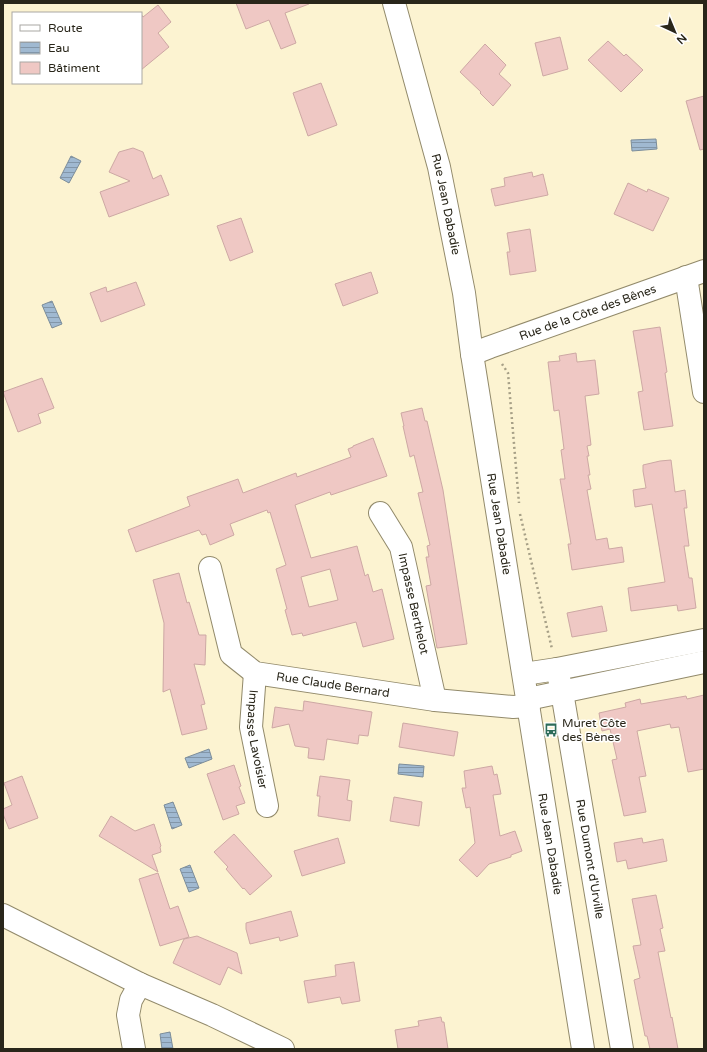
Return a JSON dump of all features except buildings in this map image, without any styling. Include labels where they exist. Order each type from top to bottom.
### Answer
[{"type":"street","name":"Rue Jean Dabadie","points":[[394,3],[439,167],[464,293],[472,354],[583,1049]]},
{"type":"street","name":"Rue de la Côte des Bênes","points":[[472,354],[695,274]]},
{"type":"street","points":[[695,274],[704,392]]},
{"type":"street","name":"Impasse Berthelot","points":[[380,513],[401,547],[435,700]]},
{"type":"street","name":"Rue Claude Bernard","points":[[210,568],[231,654],[255,673],[435,700],[513,707],[562,692],[704,662]]},
{"type":"street","points":[[524,674],[557,669],[704,640]]},
{"type":"street","name":"Rue Dumont d'Urville","points":[[557,669],[622,1049]]},
{"type":"street","name":"Impasse Lavoisier","points":[[255,673],[251,728],[267,806]]},
{"type":"street","points":[[3,915],[140,984],[212,1014],[283,1049]]},
{"type":"street","points":[[134,1049],[128,1015],[131,1000],[140,984]]},
{"type":"water","points":[[656,139],[657,149],[632,151],[631,140]]},
{"type":"water","points":[[71,156],[81,161],[69,183],[60,178]]},
{"type":"water","points":[[52,301],[62,324],[52,328],[42,305]]},
{"type":"water","points":[[209,749],[212,759],[189,768],[185,758]]},
{"type":"water","points":[[399,764],[424,766],[423,777],[398,774]]},
{"type":"water","points":[[173,802],[182,825],[172,829],[164,805]]},
{"type":"water","points":[[190,865],[199,888],[189,892],[180,869]]},
{"type":"water","points":[[170,1032],[173,1049],[162,1049],[160,1034]]},
{"type":"place","name":"Muret Côte des Bènes","points":[[551,730]]}]
